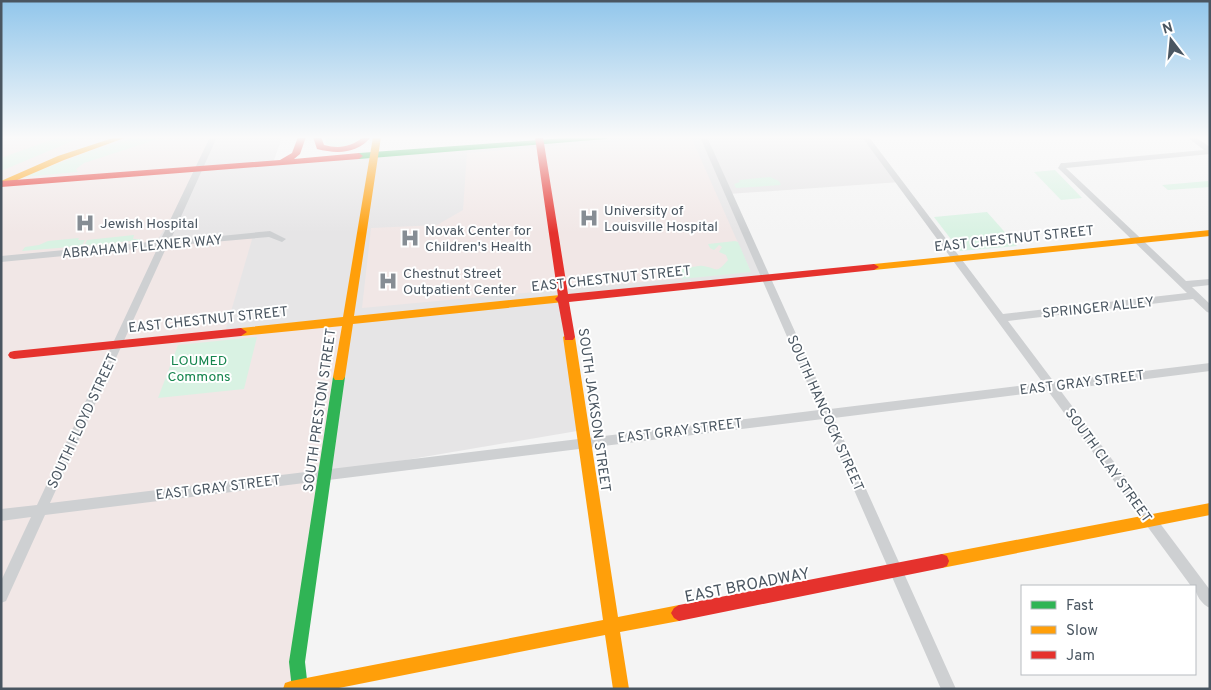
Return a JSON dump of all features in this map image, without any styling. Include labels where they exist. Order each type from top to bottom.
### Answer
[{"type":"main road","points":[[1,175],[14,169]]},
{"type":"main road","points":[[1,184],[34,169]]},
{"type":"main road","points":[[1,184],[183,169]]},
{"type":"main road","name":"SOUTH PRESTON STREET","points":[[297,688],[297,662],[322,499],[323,474],[372,169]]},
{"type":"main road","name":"SOUTH JACKSON STREET","points":[[545,169],[621,689]]},
{"type":"main road","name":"EAST CHESTNUT STREET","points":[[8,355],[1210,233]]},
{"type":"main road","name":"EAST BROADWAY","points":[[297,688],[1210,509]]},
{"type":"street","name":"SOUTH FLOYD STREET","points":[[1,596],[197,169]]},
{"type":"street","name":"SOUTH HANCOCK STREET","points":[[717,169],[949,689]]},
{"type":"street","name":"SOUTH CLAY STREET","points":[[890,169],[1210,601]]},
{"type":"street","points":[[1063,169],[1210,310]]},
{"type":"street","name":"ABRAHAM FLEXNER WAY","points":[[1,259],[270,234],[282,239]]},
{"type":"street","points":[[1183,285],[1210,282]]},
{"type":"street","name":"SPRINGER ALLEY","points":[[1001,318],[1194,296]]},
{"type":"street","name":"EAST GRAY STREET","points":[[1,514],[826,412],[1210,367]]},
{"type":"shaded area","points":[[1,169],[198,169],[183,201],[154,245],[253,236],[225,332],[347,320],[291,689],[1,689]]},
{"type":"shaded area","points":[[167,169],[890,169],[900,182],[728,194],[766,278],[564,298],[583,430],[323,474],[1,689]]},
{"type":"shaded area","name":"University of Louisville Hospital","points":[[466,169],[705,169],[751,272],[362,308],[371,228],[437,225],[463,210]]},
{"type":"green space","points":[[43,169],[76,169],[78,172],[23,177]]},
{"type":"green space","points":[[1055,170],[1082,198],[1061,200],[1034,172]]},
{"type":"green space","points":[[770,177],[779,181],[781,185],[736,188],[734,184],[740,182],[739,180]]},
{"type":"green space","points":[[1208,181],[1210,187],[1168,190],[1162,185]]},
{"type":"green space","points":[[987,212],[1017,246],[960,251],[934,217]]},
{"type":"green space","points":[[134,235],[133,239],[140,240],[84,246],[87,240]]},
{"type":"green space","points":[[79,238],[78,240],[85,240],[82,246],[22,251],[25,247],[39,245],[48,241]]},
{"type":"green space","points":[[738,242],[751,272],[682,279],[679,264],[691,267],[721,268],[728,260],[726,255],[719,252],[722,247],[719,245],[714,250],[708,244]]},
{"type":"green space","name":"LOUMED Commons","points":[[257,337],[244,389],[158,398],[178,345]]},
{"type":"traffic: fast","points":[[300,689],[297,662],[339,377]]},
{"type":"traffic: slow","points":[[1,184],[35,169]]},
{"type":"traffic: slow","points":[[339,377],[372,169]]},
{"type":"traffic: slow","points":[[874,267],[1210,233]]},
{"type":"traffic: slow","points":[[241,332],[560,299]]},
{"type":"traffic: slow","points":[[569,337],[621,689]]},
{"type":"traffic: slow","points":[[942,561],[1210,509]]},
{"type":"traffic: slow","points":[[291,689],[679,613]]},
{"type":"traffic: jam","points":[[1,184],[190,169]]},
{"type":"traffic: jam","points":[[544,169],[569,337]]},
{"type":"traffic: jam","points":[[560,299],[874,267]]},
{"type":"traffic: jam","points":[[14,355],[241,332]]},
{"type":"traffic: jam","points":[[679,613],[942,561]]},
{"type":"place","name":"University of Louisville Hospital","points":[[589,218]]},
{"type":"place","name":"Jewish Hospital","points":[[85,223]]},
{"type":"place","name":"Novak Center for Children's Health","points":[[410,238]]},
{"type":"place","name":"Chestnut Street Outpatient Center","points":[[388,281]]}]
